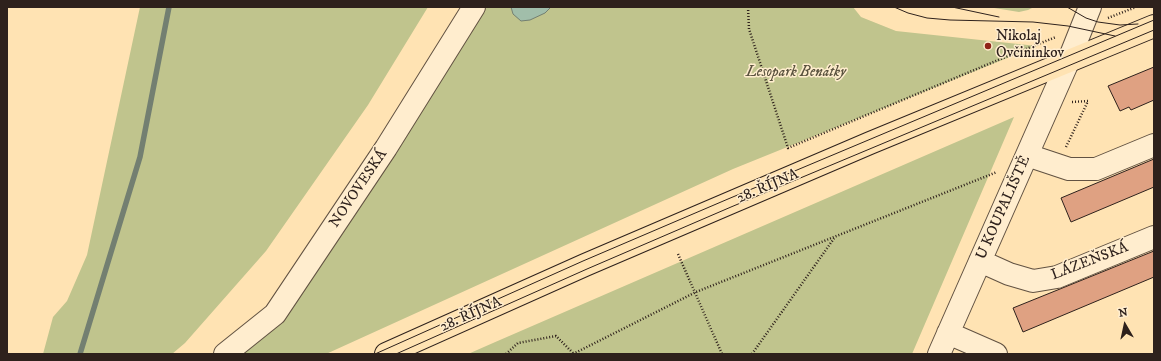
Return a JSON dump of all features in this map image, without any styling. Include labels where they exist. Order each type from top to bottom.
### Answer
[{"type":"main road","name":"28. ŘÍJNA","points":[[386,354],[592,262],[856,149],[1154,26]]},
{"type":"street","name":"NOVOVESKÁ","points":[[225,354],[275,314],[386,148],[474,7]]},
{"type":"street","name":"U KOUPALIŠTĚ","points":[[939,354],[1068,62],[1086,17]]},
{"type":"street","points":[[1027,155],[1069,170],[1096,169],[1154,145]]},
{"type":"street","name":"LÁZEŇSKÁ","points":[[980,261],[1009,274],[1033,281],[1057,277],[1154,237]]},
{"type":"street","points":[[948,332],[996,354]]},
{"type":"path","points":[[748,7],[749,29],[788,148],[1003,58],[1086,17],[1136,7]]},
{"type":"path","points":[[1057,166],[1088,101]]},
{"type":"path","points":[[506,354],[518,343],[556,336],[574,354],[696,292],[1001,170]]},
{"type":"path","points":[[752,354],[836,236]]},
{"type":"path","points":[[678,254],[722,354]]},
{"type":"green space","points":[[140,7],[428,7],[368,105],[266,251],[185,343],[172,354],[43,354],[53,317],[67,301],[87,255]]},
{"type":"green space","name":"Lesopark Benátky","points":[[476,7],[511,7],[513,14],[545,13],[551,7],[853,7],[861,17],[896,31],[1037,46],[733,169],[326,354],[240,354]]},
{"type":"green space","points":[[988,7],[1034,7],[1019,12]]},
{"type":"green space","points":[[1014,117],[912,354],[468,354],[493,343]]},
{"type":"shaded area","points":[[511,7],[551,7],[545,13],[530,20],[521,21],[513,14]]},
{"type":"building","points":[[1154,67],[1154,100],[1131,110],[1129,107],[1120,111],[1108,86]]},
{"type":"building","points":[[1154,159],[1154,187],[1071,222],[1061,198]]},
{"type":"building","points":[[1154,251],[1154,277],[1023,332],[1013,308]]},
{"type":"waterway","points":[[80,354],[140,157],[169,7]]},
{"type":"tram line","points":[[894,7],[908,13],[927,18],[1033,22],[1068,26],[1115,36]]},
{"type":"tram line","points":[[952,7],[999,17]]},
{"type":"tram line","points":[[1067,7],[1086,18],[1098,22],[1120,25],[1138,24]]},
{"type":"tram line","points":[[375,354],[583,261],[1154,20]]},
{"type":"tram line","points":[[396,354],[731,207],[1154,30]]},
{"type":"place","name":"Nikolaj Ovčininkov","points":[[988,46]]}]
